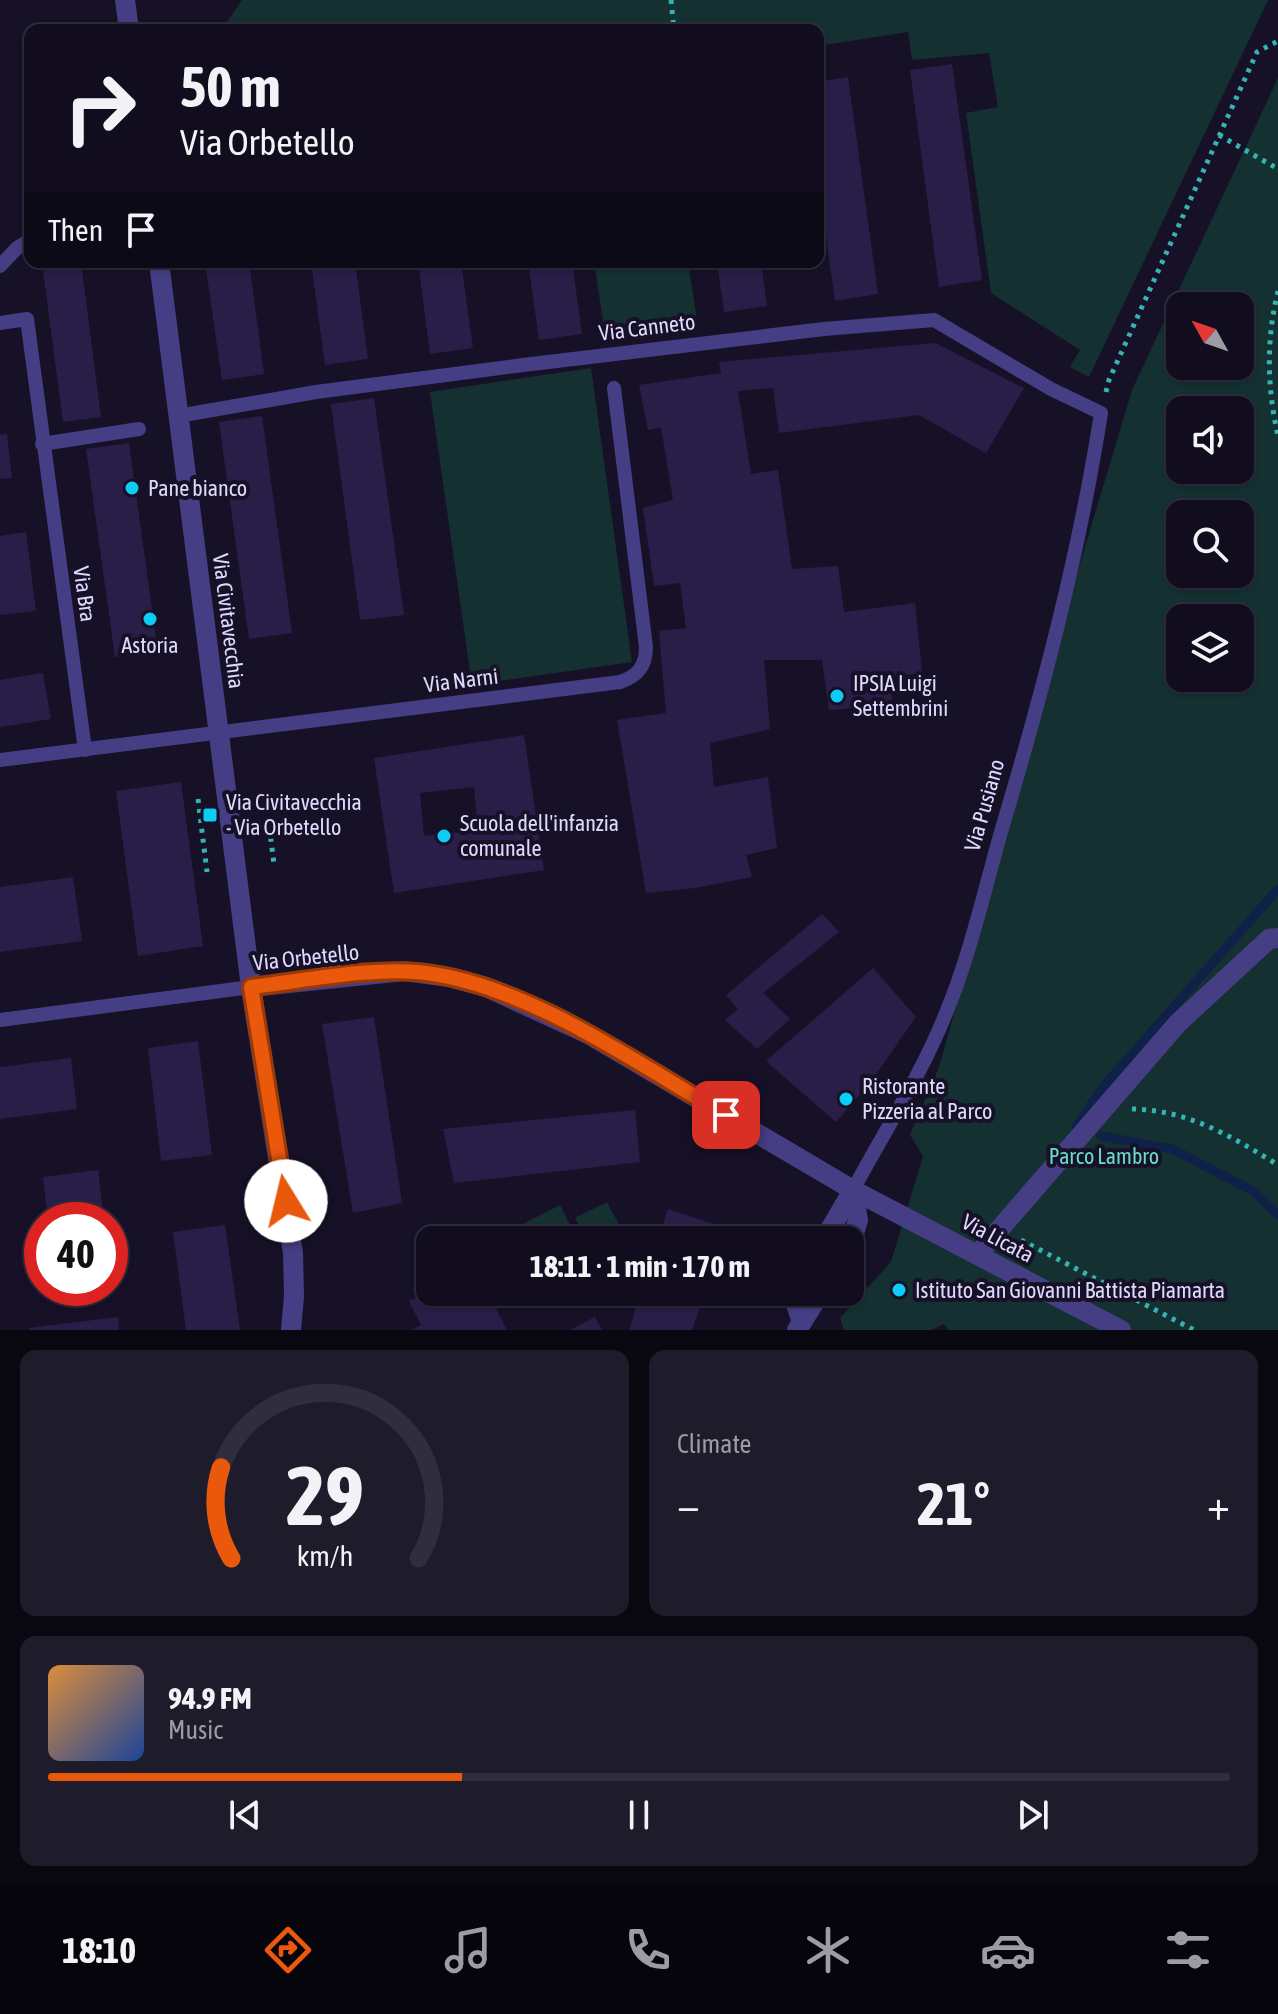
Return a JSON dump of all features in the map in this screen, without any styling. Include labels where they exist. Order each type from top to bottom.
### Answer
[{"type":"street","points":[[125,0],[128,24]]},
{"type":"street","name":"Via Civitavecchia","points":[[160,268],[251,987],[293,1253],[291,1330]]},
{"type":"street","points":[[978,1254],[1178,1023],[1269,939],[1278,938]]},
{"type":"street","name":"Via Orbetello","points":[[251,987],[404,971],[449,977],[486,987],[588,1034],[853,1190]]},
{"type":"street","points":[[853,1190],[856,1226]]},
{"type":"street","name":"Via Pusiano","points":[[832,1226],[853,1190]]},
{"type":"street","name":"Via Licata","points":[[853,1190],[1121,1330]]},
{"type":"street","points":[[796,1306],[799,1326]]},
{"type":"street","points":[[799,1326],[812,1306]]},
{"type":"lane","points":[[0,266],[24,244]]},
{"type":"lane","name":"Via Bra","points":[[0,323],[27,319],[85,750]]},
{"type":"lane","name":"Via Canneto","points":[[178,416],[316,392],[523,365],[824,329],[934,320],[1051,389],[1101,413]]},
{"type":"lane","name":"Via Narni","points":[[0,760],[620,682],[634,676],[644,665],[646,647],[614,388]]},
{"type":"lane","name":"Via Pusiano","points":[[853,1190],[929,1050],[953,995],[1054,645],[1081,531],[1101,413]]},
{"type":"lane","points":[[42,444],[139,429]]},
{"type":"lane","name":"Via Orbetello","points":[[0,1020],[251,987]]},
{"type":"path","points":[[671,0],[673,24]]},
{"type":"path","points":[[1101,413],[1109,380],[1257,52],[1278,41]]},
{"type":"path","points":[[1219,135],[1278,169]]},
{"type":"path","points":[[1278,291],[1270,336],[1270,363],[1278,436]]},
{"type":"path","points":[[198,799],[207,872]]},
{"type":"path","points":[[268,818],[274,864]]},
{"type":"path","points":[[1102,1109],[1163,1111],[1191,1118],[1228,1135],[1278,1165]]},
{"type":"path","points":[[999,1229],[1194,1330]]},
{"type":"green space","points":[[242,0],[1268,0],[1089,377],[1070,367],[1080,350],[991,293],[966,113],[998,107],[989,53],[912,60],[908,32],[824,45],[824,24],[226,24]]},
{"type":"green space","name":"Parco Lambro","points":[[1278,78],[1278,1330],[948,1330],[944,1324],[931,1330],[844,1330],[840,1318],[851,1306],[864,1306],[864,1292],[891,1262],[923,1156],[910,1135],[939,1067],[1061,627],[1132,390],[1166,317],[1166,380],[1254,380],[1254,292],[1178,292]]},
{"type":"green space","points":[[595,268],[689,268],[698,327],[606,340]]},
{"type":"green space","points":[[591,368],[632,662],[472,685],[430,392]]},
{"type":"green space","points":[[607,1202],[620,1226],[579,1226],[575,1218]]},
{"type":"green space","points":[[560,1205],[571,1226],[521,1226]]},
{"type":"building","points":[[952,64],[982,280],[939,287],[910,70]]},
{"type":"building","points":[[848,77],[878,294],[835,301],[824,221],[824,81]]},
{"type":"building","points":[[43,268],[82,268],[101,417],[63,422]]},
{"type":"building","points":[[206,268],[250,268],[264,374],[222,380]]},
{"type":"building","points":[[312,268],[356,268],[368,359],[325,365]]},
{"type":"building","points":[[419,268],[462,268],[473,348],[430,354]]},
{"type":"building","points":[[529,268],[573,268],[582,334],[539,340]]},
{"type":"building","points":[[718,268],[762,268],[767,306],[724,312]]},
{"type":"building","points":[[935,343],[1024,388],[986,453],[919,415],[779,433],[773,388],[738,391],[751,474],[778,470],[792,569],[838,566],[844,612],[915,603],[922,673],[889,677],[893,705],[829,710],[822,660],[764,660],[770,729],[710,743],[714,787],[768,777],[777,848],[746,855],[752,877],[646,893],[617,720],[666,713],[659,631],[686,628],[680,583],[654,586],[643,508],[673,500],[661,427],[648,430],[639,385],[721,373],[719,362]]},
{"type":"building","points":[[374,398],[404,615],[360,620],[331,404]]},
{"type":"building","points":[[262,416],[292,633],[249,639],[219,422]]},
{"type":"building","points":[[7,434],[12,478],[0,479],[0,435]]},
{"type":"building","points":[[129,443],[158,652],[115,657],[86,449]]},
{"type":"building","points":[[26,532],[36,611],[0,615],[0,536]]},
{"type":"building","points":[[43,673],[51,719],[0,727],[0,680]]},
{"type":"building","points":[[524,735],[544,870],[394,893],[374,758]],"holes":[[[474,787],[478,830],[424,836],[420,793]]]},
{"type":"building","points":[[181,782],[203,946],[138,956],[116,791]]},
{"type":"building","points":[[73,877],[82,941],[0,952],[0,887]]},
{"type":"building","points":[[822,914],[839,932],[763,993],[790,1019],[757,1049],[725,1020],[738,1009],[726,995]]},
{"type":"building","points":[[873,968],[916,1017],[872,1080],[836,1122],[766,1061]]},
{"type":"building","points":[[374,1017],[402,1203],[353,1213],[322,1024]]},
{"type":"building","points":[[198,1041],[212,1155],[161,1161],[148,1048]]},
{"type":"building","points":[[71,1058],[77,1109],[0,1119],[0,1067]]},
{"type":"building","points":[[635,1110],[640,1162],[454,1183],[443,1129]]},
{"type":"building","points":[[98,1170],[102,1202],[46,1202],[43,1177]]},
{"type":"building","points":[[668,1209],[719,1226],[663,1226]]},
{"type":"building","points":[[225,1225],[240,1330],[186,1330],[173,1232]]},
{"type":"building","points":[[416,1297],[416,1306],[494,1306],[507,1330],[411,1330],[421,1325],[409,1301]]},
{"type":"building","points":[[637,1306],[700,1306],[692,1330],[629,1330]]},
{"type":"building","points":[[118,1317],[119,1330],[29,1330],[29,1328]]},
{"type":"building","points":[[595,1317],[602,1330],[570,1330]]},
{"type":"waterway","points":[[1079,1128],[1076,1127],[1103,1087],[1278,889]]},
{"type":"waterway","points":[[1101,1136],[1172,1149],[1253,1191],[1278,1215]]},
{"type":"place","name":"Pane bianco","points":[[132,488]]},
{"type":"place","name":"Astoria","points":[[150,619]]},
{"type":"place","name":"IPSIA Luigi Settembrini","points":[[837,696]]},
{"type":"place","name":"Via Civitavecchia - Via Orbetello","points":[[210,815]]},
{"type":"place","name":"Scuola dell'infanzia comunale","points":[[444,836]]},
{"type":"place","name":"Ristorante Pizzeria al Parco","points":[[846,1099]]},
{"type":"place","name":"Istituto San Giovanni Battista Piamarta","points":[[899,1290]]},
{"type":"route","points":[[286,1201],[251,987],[392,972],[426,973],[461,979],[518,1000],[573,1026],[726,1115]]}]
